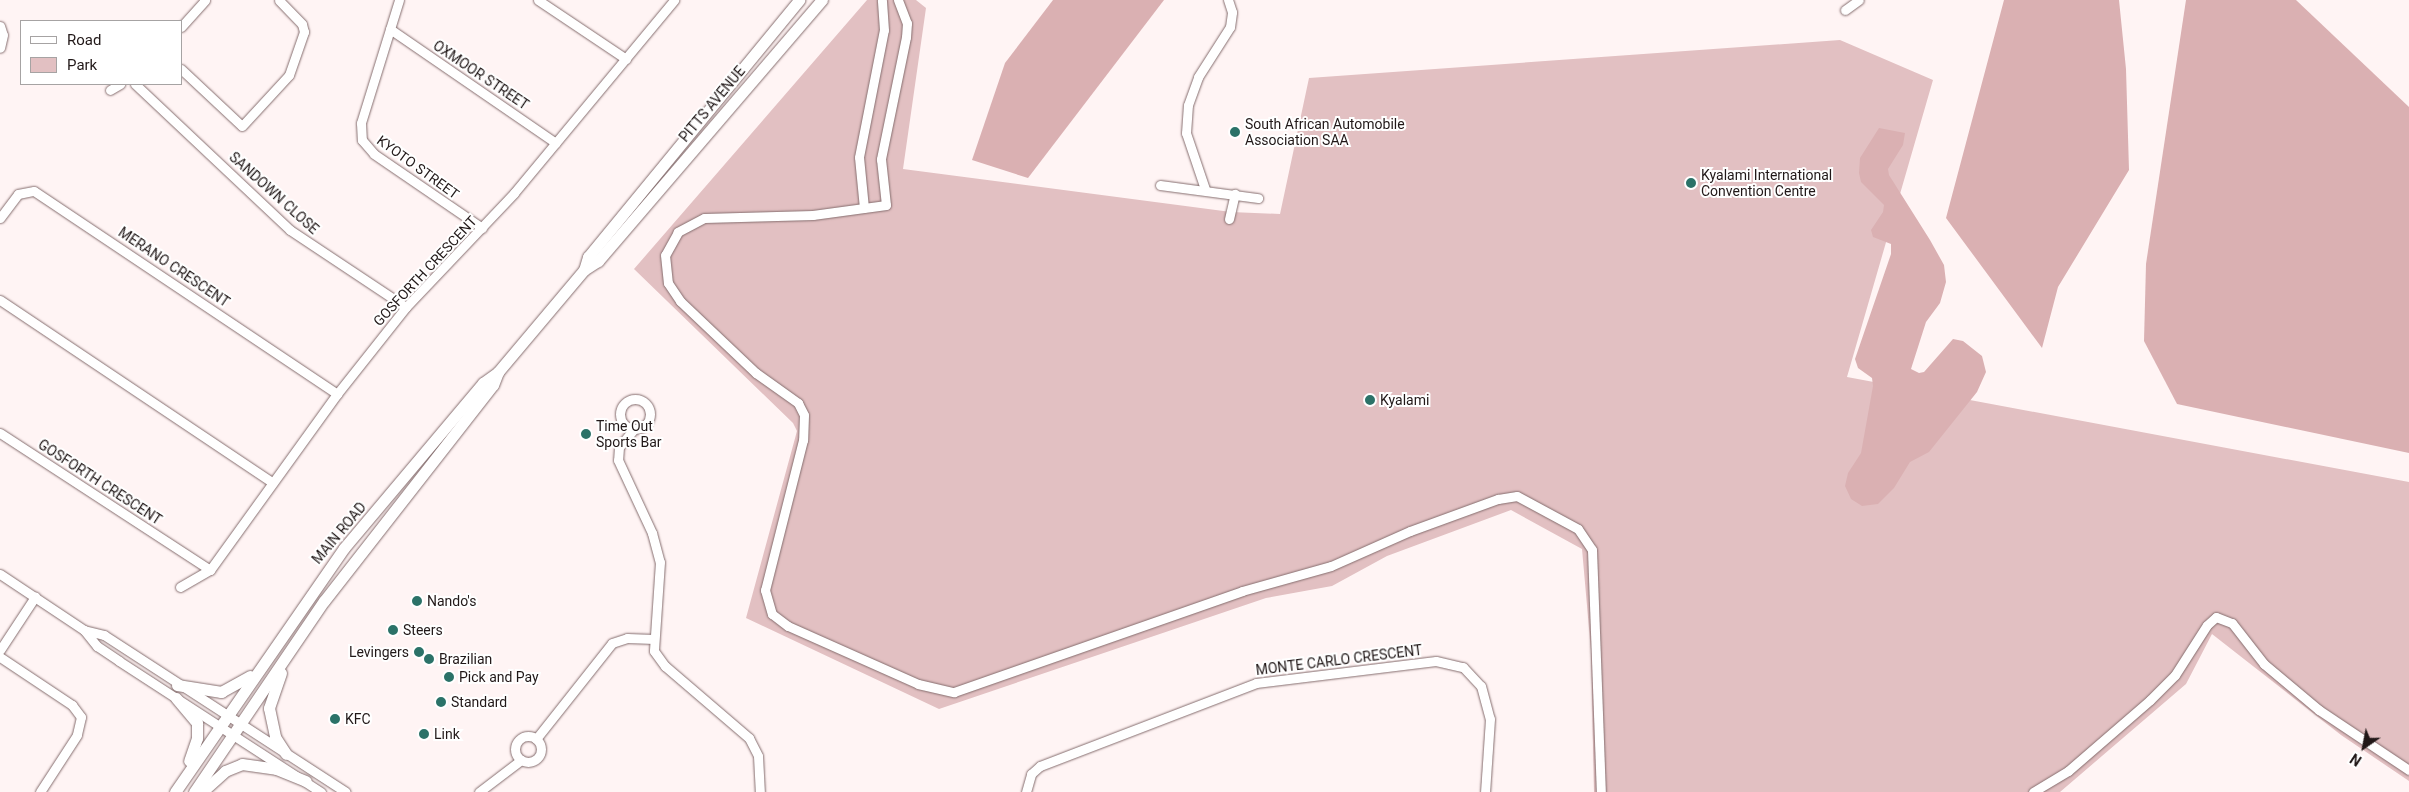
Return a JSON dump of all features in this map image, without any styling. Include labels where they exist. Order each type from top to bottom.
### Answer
[{"type":"main road","name":"PITTS AVENUE","points":[[622,224],[799,0]]},
{"type":"main road","name":"PITTS AVENUE","points":[[622,224],[822,0]]},
{"type":"main road","name":"MAIN ROAD","points":[[218,726],[344,548],[484,383],[498,372],[584,270],[588,257],[622,224]]},
{"type":"main road","name":"MAIN ROAD","points":[[232,734],[355,559],[493,385],[498,372]]},
{"type":"main road","points":[[286,754],[275,737],[269,708],[291,651]]},
{"type":"main road","points":[[177,685],[221,692],[255,672]]},
{"type":"main road","points":[[176,698],[193,715],[198,731],[177,789]]},
{"type":"main road","points":[[177,789],[218,726]]},
{"type":"main road","points":[[194,792],[232,734]]},
{"type":"main road","points":[[202,792],[225,771],[242,764],[276,769],[306,781]]},
{"type":"street","points":[[182,26],[205,0]]},
{"type":"street","points":[[182,70],[242,126],[289,75],[304,32],[302,24],[279,0]]},
{"type":"street","name":"KYOTO STREET","points":[[399,0],[361,123],[362,140],[374,154],[482,228]]},
{"type":"street","points":[[538,0],[626,59]]},
{"type":"street","name":"GOSFORTH CRESCENT","points":[[180,587],[210,570],[337,394],[406,307],[482,228],[556,143],[674,0]]},
{"type":"street","points":[[864,208],[859,157],[884,30],[882,0]]},
{"type":"street","points":[[898,0],[907,23],[906,37],[882,159],[886,205],[788,217],[704,218],[678,232],[665,255],[668,283],[680,301],[756,373],[798,403],[804,415],[803,440],[765,590],[767,604],[778,620],[918,684],[939,691],[962,690],[1242,591],[1331,566],[1410,531],[1498,500],[1517,496],[1578,529],[1592,550],[1601,792]]},
{"type":"street","points":[[1205,189],[1186,133],[1188,105],[1198,77],[1230,27],[1232,12],[1228,0]]},
{"type":"street","points":[[1845,10],[1859,0]]},
{"type":"street","points":[[0,26],[3,35],[0,48]]},
{"type":"street","name":"OXMOOR STREET","points":[[390,29],[556,143]]},
{"type":"street","points":[[110,90],[118,85]]},
{"type":"street","name":"SANDOWN CLOSE","points":[[137,85],[290,230],[406,307]]},
{"type":"street","points":[[1160,185],[1205,189],[1258,198]]},
{"type":"street","name":"MERANO CRESCENT","points":[[0,218],[18,194],[34,191],[337,394]]},
{"type":"street","points":[[1229,219],[1235,194]]},
{"type":"street","points":[[0,300],[272,482]]},
{"type":"street","points":[[634,429],[619,447],[618,460],[657,548],[661,578],[654,651],[665,666],[739,728],[755,747],[760,792]]},
{"type":"street","name":"GOSFORTH CRESCENT","points":[[0,433],[210,570]]},
{"type":"street","points":[[0,574],[84,630],[102,650],[321,792]]},
{"type":"street","points":[[0,650],[35,597]]},
{"type":"street","points":[[2033,792],[2068,771],[2150,700],[2175,675],[2207,625],[2216,616],[2232,623],[2264,664],[2319,710],[2409,770]]},
{"type":"street","points":[[84,630],[104,635],[177,685],[346,792]]},
{"type":"street","points":[[536,739],[612,643],[627,638],[654,639]]},
{"type":"street","points":[[0,657],[72,705],[81,717],[77,736],[40,792]]},
{"type":"street","name":"MONTE CARLO CRESCENT","points":[[1026,792],[1031,774],[1040,766],[1256,683],[1436,661],[1463,667],[1481,686],[1490,720],[1485,792]]},
{"type":"street","points":[[154,684],[161,673]]},
{"type":"street","points":[[524,737],[536,739],[541,749],[539,757],[528,762],[521,760],[515,750],[517,742],[524,737]]},
{"type":"street","points":[[479,792],[521,760]]},
{"type":"green space","name":"Kyalami","points":[[867,0],[916,0],[926,8],[903,169],[1231,212],[1280,214],[1309,78],[1840,40],[1933,80],[1847,377],[2409,482],[2409,781],[2341,735],[2212,634],[2186,684],[2060,792],[1594,792],[1591,651],[1582,549],[1511,510],[1387,556],[1332,586],[1266,598],[939,709],[746,618],[797,431],[793,423],[634,269]]},
{"type":"shaded area","points":[[1053,0],[1164,0],[1028,178],[972,160],[1005,63]]},
{"type":"shaded area","points":[[2004,0],[2119,0],[2126,69],[2129,170],[2058,287],[2042,348],[1946,218]]},
{"type":"shaded area","points":[[2186,0],[2296,0],[2409,107],[2409,453],[2177,404],[2144,341],[2146,264]]},
{"type":"shaded area","points":[[1879,128],[1905,133],[1903,145],[1888,169],[1889,175],[1944,265],[1946,282],[1940,303],[1926,322],[1911,369],[1919,373],[1924,372],[1953,339],[1963,341],[1982,356],[1986,372],[1977,392],[1929,452],[1910,462],[1894,488],[1878,504],[1862,506],[1851,499],[1845,486],[1848,473],[1861,453],[1873,386],[1872,378],[1858,368],[1855,359],[1891,254],[1891,244],[1873,237],[1871,230],[1883,212],[1884,205],[1861,182],[1859,173],[1860,158]]},
{"type":"place","name":"South African Automobile Association SAA","points":[[1235,132]]},
{"type":"place","name":"Kyalami International Convention Centre","points":[[1691,183]]},
{"type":"place","name":"Kyalami","points":[[1370,400]]},
{"type":"place","name":"Time Out Sports Bar","points":[[586,434]]},
{"type":"place","name":"Nando's","points":[[417,601]]},
{"type":"place","name":"Steers","points":[[393,630]]},
{"type":"place","name":"Levingers","points":[[419,652]]},
{"type":"place","name":"Brazilian","points":[[429,659]]},
{"type":"place","name":"Pick and Pay","points":[[449,677]]},
{"type":"place","name":"Standard","points":[[441,702]]},
{"type":"place","name":"KFC","points":[[335,719]]},
{"type":"place","name":"Link","points":[[424,734]]}]
